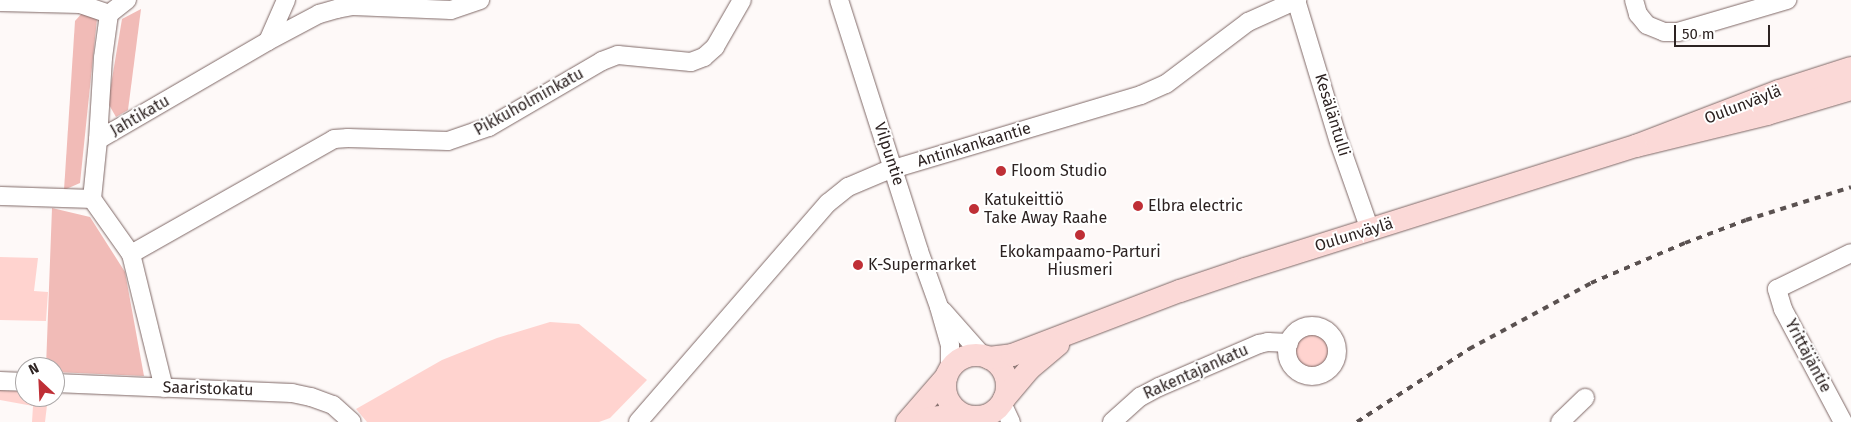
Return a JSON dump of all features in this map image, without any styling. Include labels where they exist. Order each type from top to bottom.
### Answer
[{"type":"main road","name":"Oulunväylä","points":[[986,357],[1012,355],[1180,291],[1658,139],[1779,91],[1851,84]]},
{"type":"main road","name":"Oulunväylä","points":[[1006,408],[1029,369],[1074,332]]},
{"type":"main road","points":[[907,422],[948,372],[969,356],[986,357],[1003,371],[1007,390],[1006,408],[971,418],[931,418],[923,422]]},
{"type":"main road","points":[[948,372],[944,386],[949,403],[971,418]]},
{"type":"street","points":[[98,140],[103,58],[109,14],[128,0]]},
{"type":"street","points":[[268,42],[286,0]]},
{"type":"street","name":"Jahtikatu","points":[[92,199],[98,140],[319,14],[353,6],[451,10],[480,0]]},
{"type":"street","name":"Pikkuholminkatu","points":[[132,254],[334,140],[348,138],[448,141],[489,127],[602,61],[618,55],[691,62],[704,57],[715,47],[742,0]]},
{"type":"street","name":"Vilpuntie","points":[[839,0],[919,251],[939,307],[950,345],[948,372]]},
{"type":"street","name":"Antinkankaantie","points":[[638,422],[832,199],[857,182],[894,169],[1141,95],[1166,84],[1248,22],[1296,0]]},
{"type":"street","name":"Kesäläntulli","points":[[1296,0],[1339,142],[1370,230]]},
{"type":"street","points":[[1634,0],[1638,14],[1647,25],[1664,32],[1678,32],[1787,0]]},
{"type":"street","points":[[0,2],[80,4],[109,14]]},
{"type":"street","points":[[0,196],[92,199],[132,254],[164,388]]},
{"type":"street","name":"Yrittäjäntie","points":[[1842,422],[1783,309],[1778,289],[1851,253]]},
{"type":"street","name":"Vilpuntie","points":[[939,307],[986,357]]},
{"type":"street","name":"Rakentajankatu","points":[[1112,422],[1140,397],[1159,387],[1259,344],[1268,342],[1289,343]]},
{"type":"street","points":[[0,381],[15,382]]},
{"type":"street","name":"Saaristokatu","points":[[65,383],[259,391],[303,395],[333,405],[352,422]]},
{"type":"street","points":[[1560,422],[1585,398]]},
{"type":"shaded area","points":[[141,9],[128,110],[116,117],[108,103],[122,19]]},
{"type":"shaded area","points":[[83,12],[97,19],[80,183],[64,190],[75,21]]},
{"type":"shaded area","points":[[52,208],[90,217],[125,272],[144,376],[65,372],[65,357],[46,357]]},
{"type":"shaded area","points":[[0,257],[38,258],[34,291],[48,292],[46,321],[0,320]]},
{"type":"shaded area","points":[[550,322],[579,324],[647,380],[610,418],[599,422],[367,422],[356,409],[442,360],[497,338]]},
{"type":"shaded area","points":[[1313,333],[1326,338],[1331,351],[1326,364],[1313,369],[1300,364],[1295,351],[1300,338]]},
{"type":"shaded area","points":[[0,390],[15,391],[15,403],[0,400]]},
{"type":"shaded area","points":[[33,407],[47,407],[45,422],[32,422]]},
{"type":"railway","points":[[1357,422],[1469,349],[1591,283],[1685,243],[1746,220],[1851,187]]},
{"type":"place","name":"Floom Studio","points":[[1001,171]]},
{"type":"place","name":"Elbra electric","points":[[1138,206]]},
{"type":"place","name":"Katukeittiö Take Away Raahe","points":[[974,209]]},
{"type":"place","name":"Ekokampaamo-Parturi Hiusmeri","points":[[1080,235]]},
{"type":"place","name":"K-Supermarket","points":[[858,265]]}]
